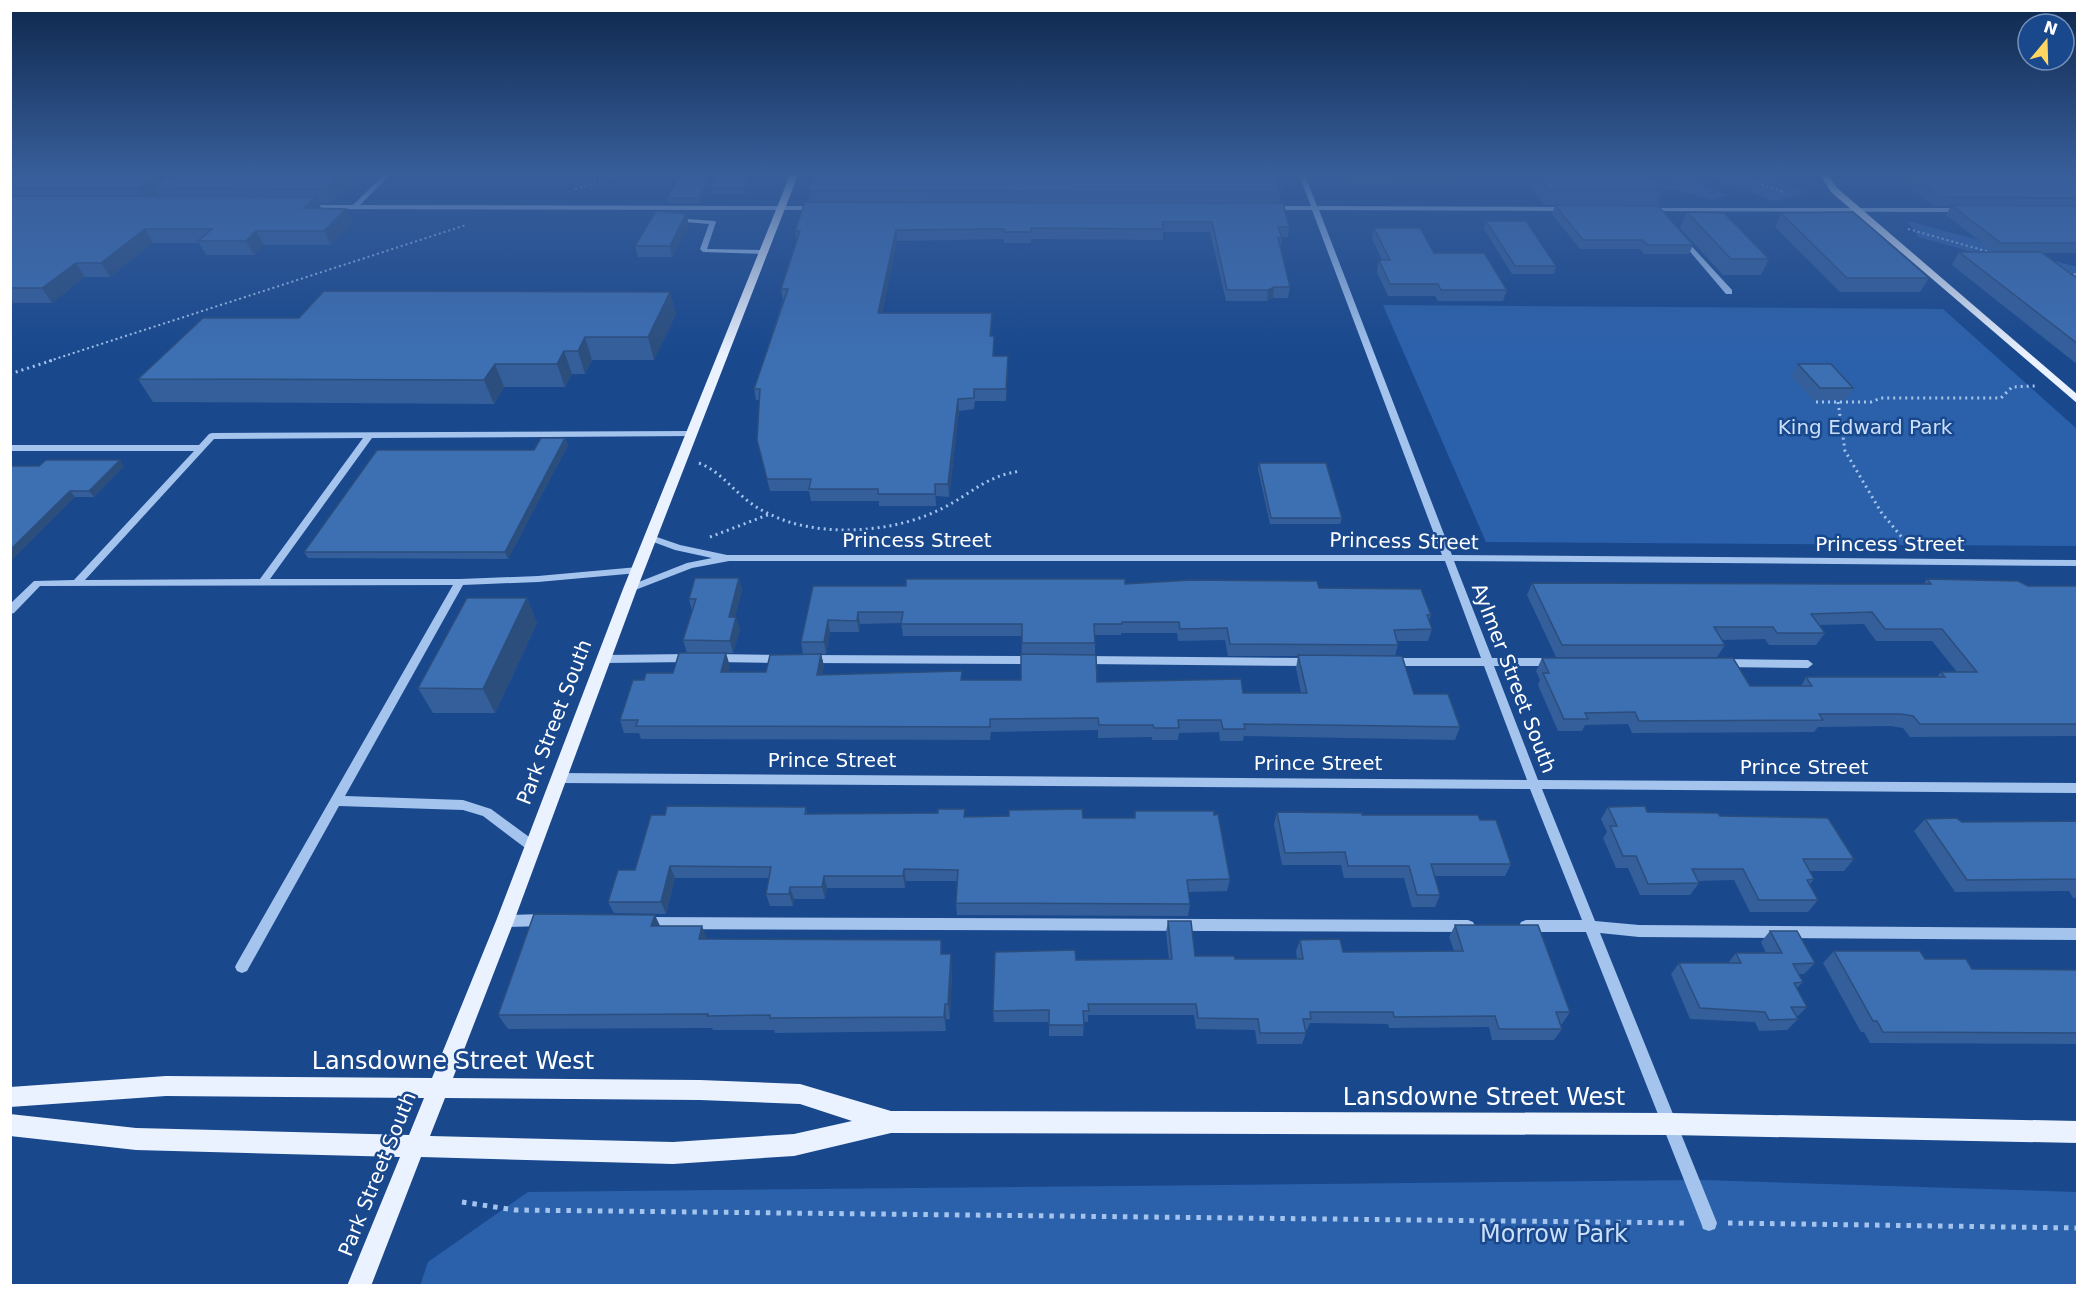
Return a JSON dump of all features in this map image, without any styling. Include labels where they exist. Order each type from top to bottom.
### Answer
[{"type":"main road","name":"Park Street South","points":[[359,1286],[505,921],[681,458],[772,235]]},
{"type":"main road","points":[[1886,235],[2077,400]]},
{"type":"main road","name":"Lansdowne Street West","points":[[10,1097],[166,1086],[700,1089],[800,1094],[891,1122]]},
{"type":"main road","name":"Lansdowne Street West","points":[[10,1125],[136,1139],[673,1153],[794,1145],[891,1122],[1671,1124],[2078,1132]]},
{"type":"street","points":[[708,235],[703,249],[705,251],[765,252]]},
{"type":"street","name":"Aylmer Street South","points":[[1326,235],[1535,786],[1709,1223]]},
{"type":"street","points":[[1679,235],[1729,292]]},
{"type":"street","points":[[77,582],[212,436],[691,434]]},
{"type":"street","points":[[264,581],[369,436]]},
{"type":"street","points":[[10,448],[202,448]]},
{"type":"street","name":"Princess Street","points":[[651,538],[678,548],[729,558]]},
{"type":"street","name":"Princess Street","points":[[630,588],[690,565],[729,558],[2078,563]]},
{"type":"street","points":[[10,611],[38,583],[460,582],[538,579],[638,570]]},
{"type":"street","points":[[242,967],[460,582]]},
{"type":"street","points":[[604,659],[790,659]]},
{"type":"street","points":[[802,659],[1050,660]]},
{"type":"street","points":[[1074,660],[1323,662]]},
{"type":"street","points":[[1382,662],[1571,662]]},
{"type":"street","points":[[1713,663],[1808,664]]},
{"type":"street","name":"Prince Street","points":[[559,778],[2078,788]]},
{"type":"street","points":[[336,801],[463,806],[487,812],[532,846]]},
{"type":"street","points":[[505,921],[554,920]]},
{"type":"street","points":[[625,922],[1486,926]]},
{"type":"street","points":[[1510,926],[1590,926],[1639,931],[2078,934]]},
{"type":"path","points":[[10,374],[433,235]]},
{"type":"path","points":[[1931,235],[1997,254]]},
{"type":"path","points":[[2055,269],[2078,275]]},
{"type":"path","points":[[1816,402],[1871,402],[1881,398],[2001,398],[2012,387],[2060,386]]},
{"type":"path","points":[[1838,402],[1845,451],[1881,512],[1923,562]]},
{"type":"path","points":[[681,458],[714,467],[750,503],[770,514],[804,526],[846,528],[890,524],[932,514],[992,475],[1021,471]]},
{"type":"path","points":[[678,548],[770,514]]},
{"type":"path","points":[[462,1202],[515,1210],[2078,1228]]},
{"type":"green space","points":[[1961,235],[2077,267],[2077,281],[1918,237]]},
{"type":"green space","name":"King Edward Park","points":[[1383,305],[1943,309],[2077,429],[2077,546],[1486,542]]},
{"type":"green space","name":"Morrow Park","points":[[1703,1180],[2077,1192],[2077,1285],[420,1286],[428,1262],[528,1192]]},
{"type":"building","points":[[10,235],[137,235],[101,263],[76,263],[42,288],[10,288]]},
{"type":"building","points":[[204,235],[252,235],[246,241],[198,241]]},
{"type":"building","points":[[641,235],[675,235],[670,246],[635,246]]},
{"type":"building","points":[[799,235],[895,235],[878,313],[992,313],[990,336],[994,336],[993,356],[1008,356],[1006,389],[974,389],[974,398],[958,399],[948,484],[935,484],[935,494],[878,494],[878,489],[809,489],[811,479],[767,479],[757,440],[760,389],[754,389],[788,289],[781,289]]},
{"type":"building","points":[[1215,235],[1281,235],[1282,238],[1278,238],[1290,287],[1274,287],[1268,290],[1227,290]]},
{"type":"building","points":[[1378,235],[1424,235],[1434,253],[1484,253],[1507,290],[1441,290],[1438,284],[1390,284],[1379,260],[1390,260]]},
{"type":"building","points":[[1495,235],[1536,235],[1556,266],[1515,266]]},
{"type":"building","points":[[1579,235],[1684,235],[1693,245],[1647,245],[1643,240],[1583,240]]},
{"type":"building","points":[[1709,235],[1746,235],[1769,259],[1731,259]]},
{"type":"building","points":[[1804,235],[1880,235],[1929,278],[1847,278]]},
{"type":"building","points":[[1991,235],[2078,235],[2078,243],[2001,243]]},
{"type":"building","points":[[1959,252],[2041,252],[2078,279],[2078,344]]},
{"type":"building","points":[[324,291],[670,292],[648,337],[585,337],[578,351],[564,351],[557,364],[495,364],[484,380],[138,379],[203,318],[299,318]]},
{"type":"building","points":[[1798,364],[1831,364],[1853,388],[1820,388]]},
{"type":"building","points":[[541,438],[565,438],[505,552],[304,552],[377,450],[534,450]]},
{"type":"building","points":[[46,460],[120,460],[89,491],[70,491],[10,550],[10,466],[39,466]]},
{"type":"building","points":[[1259,463],[1326,463],[1342,518],[1271,518]]},
{"type":"building","points":[[695,578],[739,578],[729,617],[736,617],[730,641],[683,640],[696,599],[689,599]]},
{"type":"building","points":[[906,579],[1125,579],[1125,584],[1191,580],[1317,581],[1319,588],[1421,589],[1431,615],[1427,615],[1432,629],[1394,630],[1398,645],[1230,644],[1227,628],[1180,629],[1179,622],[1122,622],[1122,624],[1094,624],[1095,643],[1022,643],[1022,624],[901,624],[903,612],[858,612],[857,621],[828,620],[824,642],[801,642],[813,586],[906,586]]},
{"type":"building","points":[[1927,579],[2018,581],[2028,586],[2078,586],[2078,724],[1920,724],[1913,716],[1901,714],[1819,714],[1823,720],[1639,721],[1635,712],[1585,713],[1588,719],[1564,719],[1543,673],[1549,673],[1542,658],[1733,658],[1750,686],[1812,686],[1806,677],[1945,677],[1941,672],[1977,672],[1942,629],[1885,629],[1872,612],[1811,614],[1825,633],[1777,633],[1773,627],[1714,627],[1725,645],[1562,645],[1532,583],[1931,584]]},
{"type":"building","points":[[467,598],[527,598],[483,689],[418,688]]},
{"type":"building","points":[[679,653],[726,653],[721,672],[766,672],[770,655],[821,654],[817,675],[962,671],[961,680],[1021,680],[1021,654],[1096,655],[1097,682],[1241,679],[1243,693],[1307,693],[1298,655],[1402,656],[1414,694],[1448,694],[1460,727],[1244,724],[1245,729],[1223,729],[1221,720],[1178,720],[1179,728],[1154,728],[1153,725],[1099,725],[1098,718],[990,719],[990,727],[636,726],[638,720],[620,720],[633,680],[644,680],[646,673],[673,673]]},
{"type":"building","points":[[667,806],[806,807],[805,814],[938,813],[938,809],[965,809],[964,817],[1009,816],[1009,810],[1082,809],[1083,818],[1135,818],[1135,811],[1214,811],[1214,815],[1218,814],[1230,879],[1187,880],[1190,904],[956,903],[958,870],[904,869],[903,876],[824,876],[822,887],[790,887],[789,894],[766,894],[771,867],[670,866],[661,902],[608,902],[618,870],[635,870],[651,815],[665,815]]},
{"type":"building","points":[[1645,806],[1647,812],[1828,818],[1854,859],[1803,859],[1814,879],[1807,880],[1818,900],[1759,900],[1743,869],[1692,869],[1699,883],[1648,884],[1636,856],[1623,856],[1610,826],[1617,826],[1608,807]]},
{"type":"building","points":[[1277,812],[1478,815],[1480,820],[1496,820],[1511,864],[1431,864],[1440,895],[1417,895],[1409,866],[1348,866],[1345,852],[1285,853]]},
{"type":"building","points":[[1956,818],[1962,822],[2078,821],[2078,879],[1967,880],[1925,819]]},
{"type":"building","points":[[534,914],[655,915],[651,926],[702,926],[699,939],[941,940],[941,954],[951,954],[948,1004],[945,1004],[944,1017],[770,1018],[770,1015],[707,1016],[708,1014],[498,1015]]},
{"type":"building","points":[[1168,921],[1191,921],[1195,956],[1234,956],[1235,959],[1303,959],[1300,940],[1340,939],[1343,952],[1463,951],[1455,925],[1538,925],[1570,1012],[1556,1012],[1562,1029],[1499,1029],[1495,1016],[1394,1017],[1393,1012],[1310,1012],[1311,1019],[1303,1019],[1306,1033],[1260,1033],[1258,1019],[1198,1018],[1196,1004],[1088,1004],[1089,1011],[1083,1011],[1084,1025],[1049,1025],[1049,1010],[993,1011],[995,952],[1075,950],[1076,960],[1172,959]]},
{"type":"building","points":[[1770,931],[1797,931],[1815,963],[1793,964],[1803,982],[1794,983],[1807,1007],[1791,1007],[1798,1019],[1769,1020],[1765,1012],[1700,1008],[1679,963],[1741,963],[1736,953],[1782,953]]},
{"type":"building","points":[[1834,951],[1920,951],[1925,959],[1966,959],[1972,969],[2078,970],[2078,1033],[1883,1032],[1877,1021],[1873,1021]]}]
